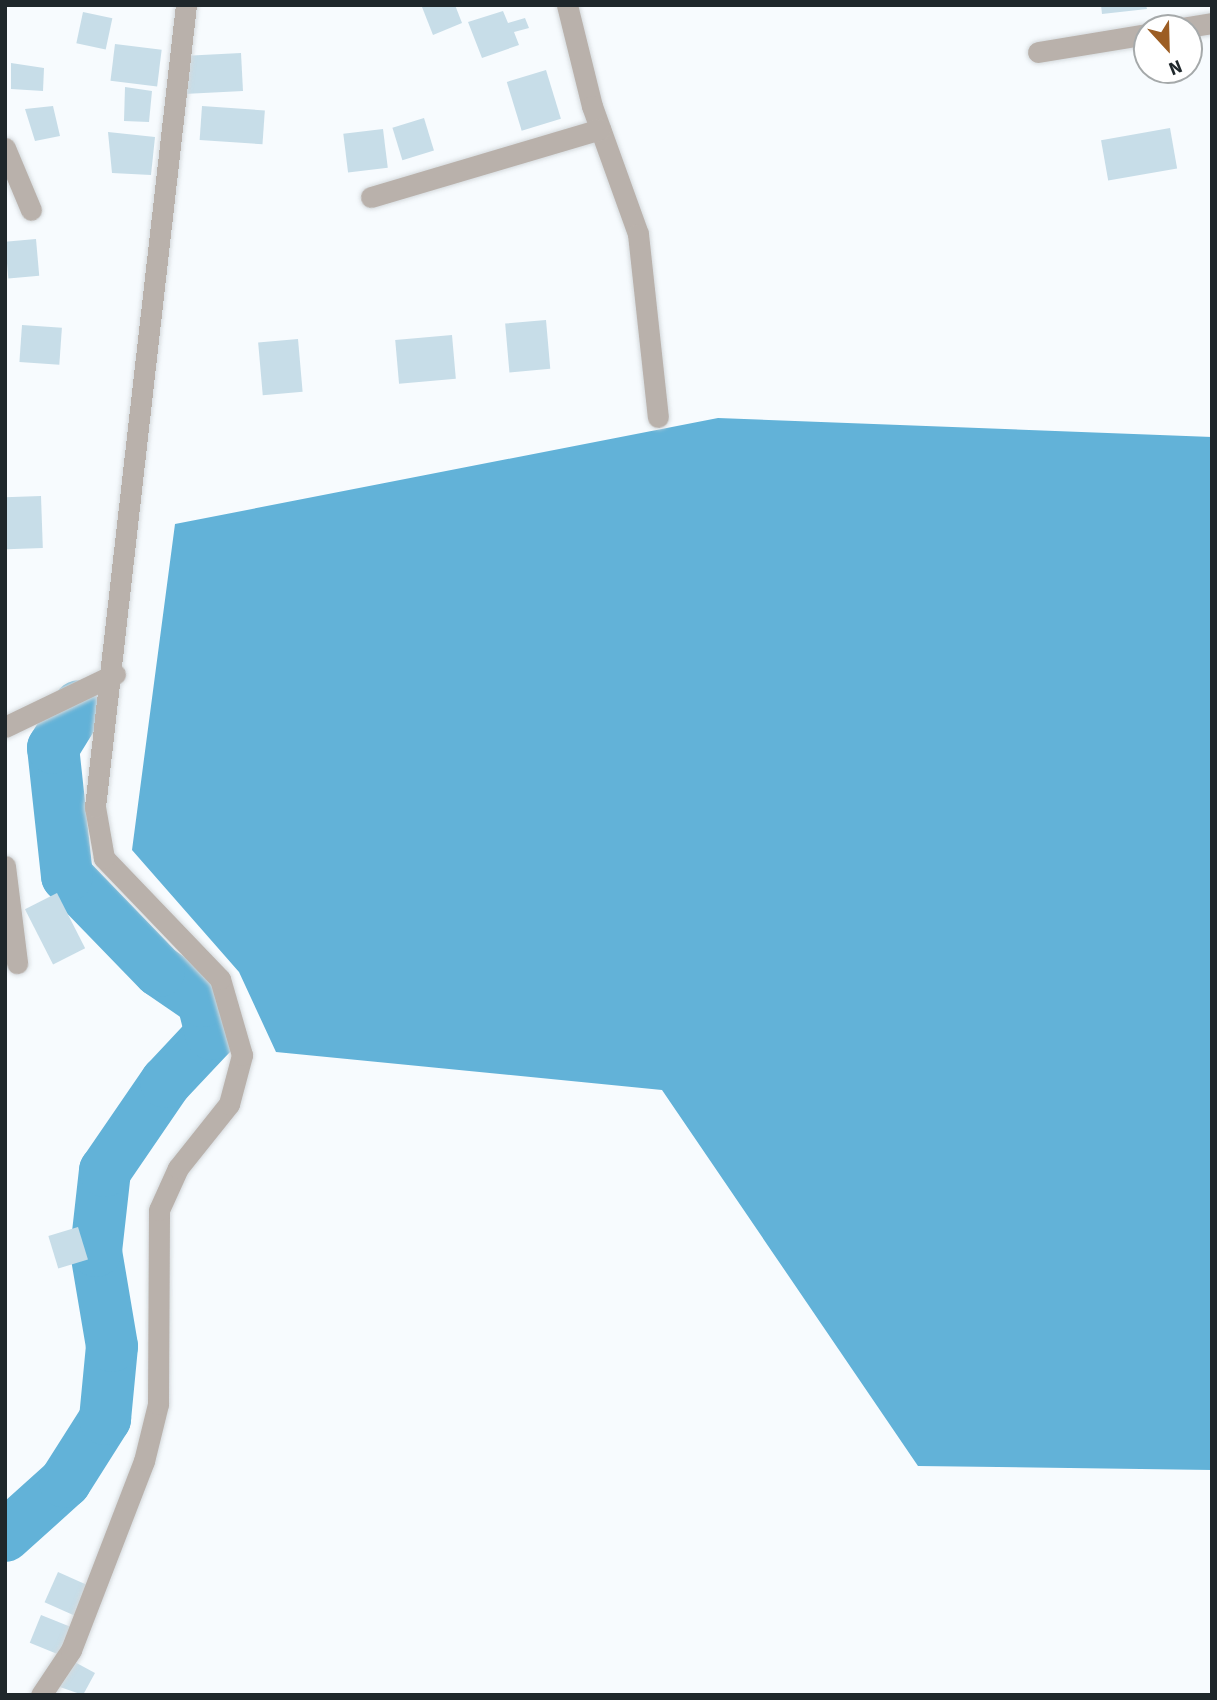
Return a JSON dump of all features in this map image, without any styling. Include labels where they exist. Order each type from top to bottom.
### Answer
[{"type":"street","points":[[41,1695],[71,1650],[150,1438],[162,1342],[159,1210],[178,1168],[229,1104],[242,1055],[220,979],[104,858],[95,807],[115,674],[186,5]]},
{"type":"street","points":[[567,5],[600,129],[638,234],[658,417]]},
{"type":"street","points":[[1211,5],[1212,13]]},
{"type":"street","points":[[1038,52],[1133,36]]},
{"type":"street","points":[[371,197],[600,129]]},
{"type":"street","points":[[5,148],[31,211]]},
{"type":"street","points":[[5,727],[115,674]]},
{"type":"street","points":[[6,874],[17,963]]},
{"type":"water","points":[[718,418],[1212,437],[1212,1470],[918,1466],[662,1090],[276,1052],[239,972],[132,850],[175,524]]},
{"type":"building","points":[[455,5],[462,23],[433,35],[422,7]]},
{"type":"building","points":[[1101,5],[1146,5],[1147,9],[1102,14]]},
{"type":"building","points":[[503,11],[508,23],[525,18],[529,28],[514,32],[519,45],[482,58],[468,22]]},
{"type":"building","points":[[83,12],[112,18],[106,50],[76,43]]},
{"type":"building","points":[[115,44],[162,50],[157,86],[110,81]]},
{"type":"building","points":[[241,53],[243,91],[184,94],[182,56]]},
{"type":"building","points":[[11,63],[44,68],[43,91],[11,89]]},
{"type":"building","points":[[546,70],[561,119],[522,131],[507,82]]},
{"type":"building","points":[[125,87],[152,91],[149,122],[124,121]]},
{"type":"building","points":[[53,106],[60,136],[35,141],[25,109]]},
{"type":"building","points":[[202,106],[265,110],[262,144],[200,140]]},
{"type":"building","points":[[424,118],[434,151],[402,160],[392,128]]},
{"type":"building","points":[[1170,128],[1177,168],[1108,181],[1101,140]]},
{"type":"building","points":[[383,129],[388,168],[348,173],[343,134]]},
{"type":"building","points":[[108,132],[155,137],[151,175],[112,173]]},
{"type":"building","points":[[36,239],[39,276],[8,279],[5,242]]},
{"type":"building","points":[[546,320],[550,369],[509,372],[505,324]]},
{"type":"building","points":[[22,325],[62,328],[59,365],[19,362]]},
{"type":"building","points":[[452,335],[456,379],[399,384],[395,340]]},
{"type":"building","points":[[298,339],[303,392],[263,395],[258,342]]},
{"type":"building","points":[[41,496],[43,548],[7,549],[5,497]]},
{"type":"building","points":[[57,893],[85,948],[53,965],[25,909]]},
{"type":"building","points":[[78,1227],[88,1260],[58,1269],[48,1236]]},
{"type":"building","points":[[58,1572],[90,1586],[77,1616],[45,1602]]},
{"type":"building","points":[[41,1615],[73,1628],[62,1656],[30,1643]]},
{"type":"building","points":[[71,1660],[95,1673],[83,1695],[57,1686]]},
{"type":"waterway","points":[[5,1536],[65,1482],[105,1419],[112,1346],[96,1251],[105,1171],[166,1082],[211,1034],[203,1001],[159,971],[67,876],[53,748],[79,706]]}]
